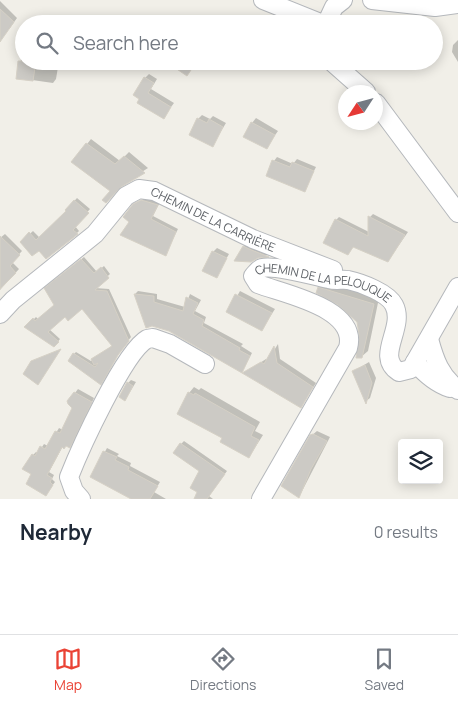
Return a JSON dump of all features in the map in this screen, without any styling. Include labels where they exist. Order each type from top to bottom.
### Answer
[{"type":"street","points":[[263,0],[302,15]]},
{"type":"street","points":[[330,15],[334,7],[343,0]]},
{"type":"street","points":[[372,0],[436,7],[458,4]]},
{"type":"street","points":[[341,70],[358,85]]},
{"type":"street","points":[[383,112],[458,213]]},
{"type":"street","name":"CHEMIN DE LA CARRIÈRE","points":[[0,314],[13,300],[83,244],[126,196],[139,189],[154,191],[253,239],[335,271],[348,280]]},
{"type":"street","name":"CHEMIN DE LA PELOUQUE","points":[[261,499],[348,348],[350,341],[344,324],[335,316],[304,298],[258,284],[254,276],[262,268],[310,274],[331,280],[348,280],[382,294],[394,305],[394,335],[388,359],[391,367],[399,372],[406,372],[415,362]]},
{"type":"street","points":[[458,287],[415,362],[425,374],[438,384],[458,390]]},
{"type":"street","points":[[81,499],[74,491],[69,477],[78,456],[136,348],[147,339],[160,340],[205,364]]},
{"type":"street","points":[[429,339],[435,363],[444,378],[458,390]]},
{"type":"building","points":[[0,9],[14,22],[0,42]]},
{"type":"building","points":[[17,70],[35,70],[33,81],[16,79]]},
{"type":"building","points":[[178,70],[191,70],[187,76]]},
{"type":"building","points":[[144,77],[154,83],[148,93],[171,107],[164,119],[137,103],[139,99],[133,95]]},
{"type":"building","points":[[197,118],[207,123],[209,119],[223,127],[213,147],[189,135]]},
{"type":"building","points":[[251,122],[275,135],[267,149],[243,137]]},
{"type":"building","points":[[86,143],[115,164],[124,156],[145,173],[121,187],[106,203],[102,200],[110,191],[71,162]]},
{"type":"building","points":[[272,160],[290,167],[292,162],[314,171],[305,192],[266,176]]},
{"type":"building","points":[[74,200],[89,213],[73,230],[78,234],[46,259],[39,251],[32,256],[20,242],[29,232],[36,240],[66,211]]},
{"type":"building","points":[[141,200],[158,205],[151,219],[176,232],[166,256],[120,235],[129,222],[123,217],[133,204]]},
{"type":"building","points":[[368,216],[405,235],[388,262],[353,247],[348,255],[323,243],[335,219],[368,236]]},
{"type":"building","points":[[0,236],[20,255],[10,266],[16,273],[0,289]]},
{"type":"building","points":[[243,246],[269,257],[258,258],[251,262],[234,261]]},
{"type":"building","points":[[212,251],[227,258],[217,278],[202,271]]},
{"type":"building","points":[[81,259],[94,273],[101,267],[109,278],[95,290],[107,291],[129,341],[118,355],[101,385],[68,361],[73,353],[95,367],[98,363],[94,365],[91,359],[112,346],[82,309],[68,321],[65,317],[48,332],[59,342],[54,347],[24,327],[33,318],[35,321],[54,305],[44,288]]},
{"type":"building","points":[[318,287],[374,304],[362,358],[356,358],[359,334],[357,322],[338,305],[316,293]]},
{"type":"building","points":[[134,294],[154,296],[154,302],[183,311],[186,297],[198,303],[193,314],[204,320],[202,326],[250,356],[242,373],[169,331],[152,326],[146,328]]},
{"type":"building","points":[[235,294],[272,313],[262,331],[226,312]]},
{"type":"building","points":[[274,346],[277,363],[313,387],[301,408],[242,373],[261,362],[264,364]]},
{"type":"building","points":[[61,349],[38,385],[23,374],[31,361]]},
{"type":"building","points":[[365,365],[372,383],[366,404],[352,371]]},
{"type":"building","points":[[127,382],[133,386],[125,401],[119,397]]},
{"type":"building","points":[[74,392],[92,402],[70,448],[66,446],[64,449],[62,447],[47,475],[52,478],[50,482],[53,485],[46,496],[26,484],[31,474],[22,469],[32,454],[35,456],[40,446],[45,449],[55,431],[60,433],[72,408],[67,401]]},
{"type":"building","points":[[188,392],[194,395],[195,393],[255,427],[251,436],[259,440],[249,458],[220,442],[222,438],[177,414]]},
{"type":"building","points":[[313,434],[327,441],[311,469],[299,498],[281,486],[310,435]]},
{"type":"building","points":[[180,443],[225,474],[207,499],[194,499],[197,492],[190,488],[199,471],[173,453]]},
{"type":"building","points":[[103,451],[117,457],[115,460],[129,467],[128,470],[158,486],[150,499],[131,499],[90,477]]}]
